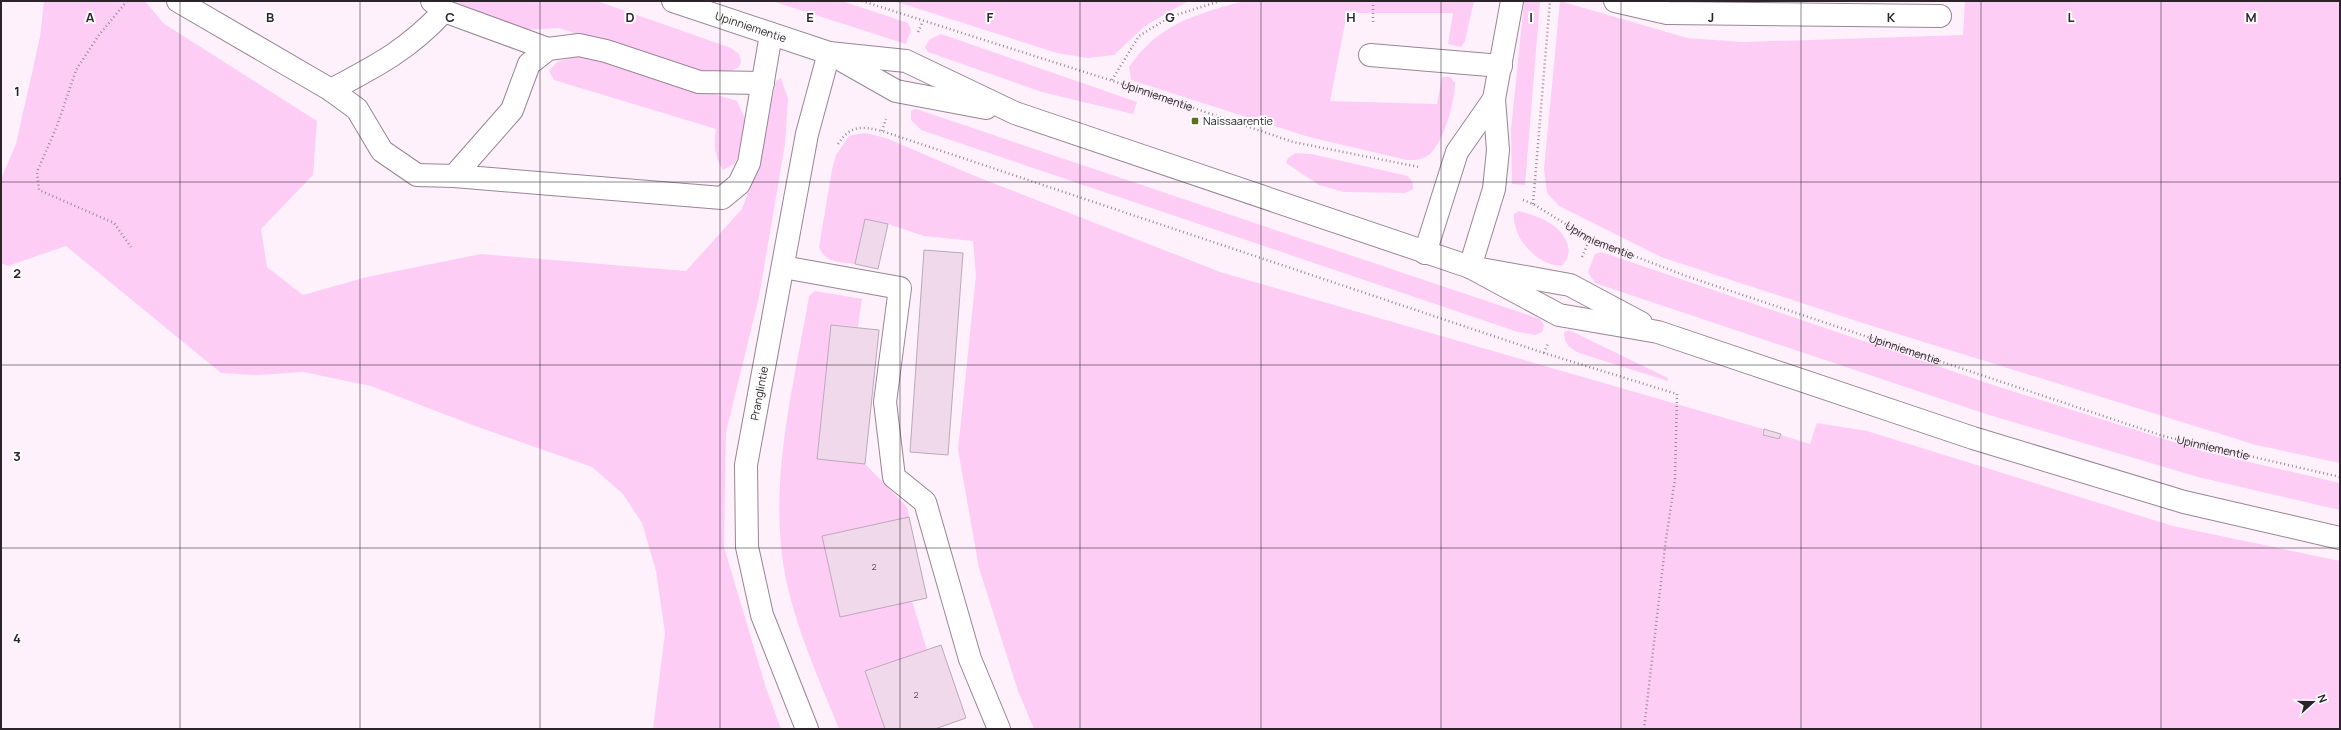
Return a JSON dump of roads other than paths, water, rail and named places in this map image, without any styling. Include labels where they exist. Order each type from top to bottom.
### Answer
[{"type":"main road","points":[[178,1],[331,90],[356,109],[382,151],[417,175],[454,176],[722,198],[739,184],[750,163],[772,34]]},
{"type":"main road","name":"Upinniementie","points":[[673,1],[829,53],[896,91],[1015,113]]},
{"type":"main road","points":[[1470,267],[1494,189],[1498,150],[1494,99],[1512,1]]},
{"type":"main road","points":[[1615,1],[1667,13],[1940,16]]},
{"type":"main road","points":[[331,90],[395,55],[424,33],[438,6],[548,49],[578,45],[606,51],[699,82],[763,83]]},
{"type":"main road","points":[[454,176],[512,110],[529,64],[548,49]]},
{"type":"main road","name":"Upinniementie","points":[[829,53],[906,60],[1015,113],[1425,253],[1470,267],[1570,285],[1658,332]]},
{"type":"main road","name":"Pranglintie","points":[[807,729],[762,614],[747,546],[746,465],[807,134],[829,53]]},
{"type":"main road","points":[[1370,55],[1501,66]]},
{"type":"main road","points":[[1425,253],[1457,152],[1494,99]]},
{"type":"main road","points":[[783,267],[900,288],[885,402],[894,477],[925,502],[970,659],[998,729]]},
{"type":"main road","name":"Upinniementie","points":[[1470,267],[1559,315],[1658,332],[1981,441],[2184,502],[2340,538]]},
{"type":"place","name":"Naissaarentie","points":[[1195,121]]}]
